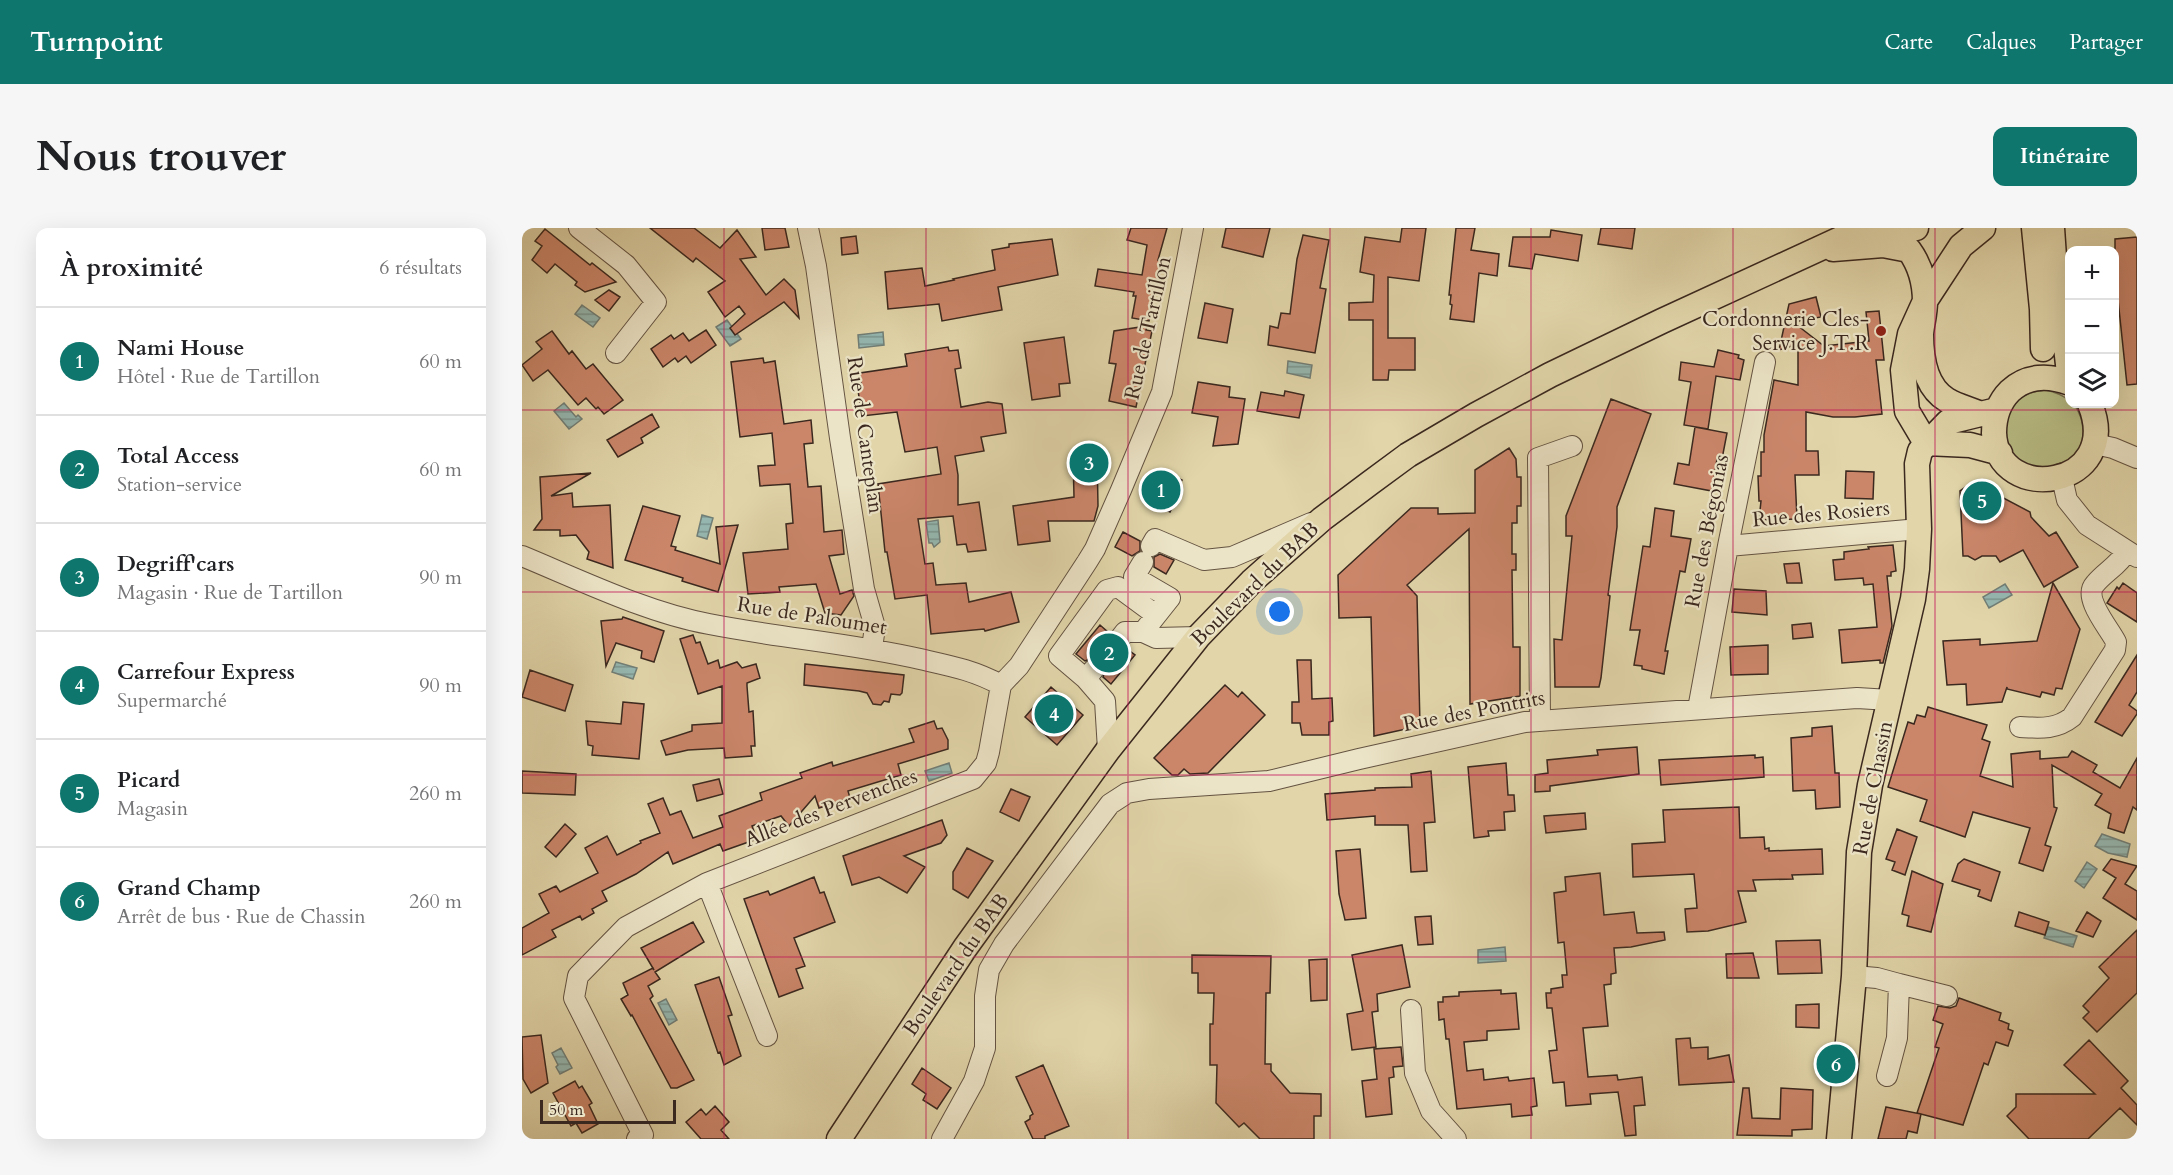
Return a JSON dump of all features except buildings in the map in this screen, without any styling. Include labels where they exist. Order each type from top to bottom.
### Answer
[{"type":"main road","name":"Boulevard du BAB","points":[[839,1139],[965,948],[1108,750],[1198,637],[1252,581],[1322,519],[1407,455],[1476,415],[1550,375],[1662,321],[1864,228]]},
{"type":"main road","name":"Boulevard du BAB","points":[[1818,250],[1916,228]]},
{"type":"main road","points":[[1983,228],[1961,246],[1925,301],[1910,334],[1903,370],[1906,411],[1926,443],[1970,445],[2000,453]]},
{"type":"main road","points":[[2044,238],[2068,354]]},
{"type":"main road","points":[[2043,349],[2044,238]]},
{"type":"main road","points":[[1818,250],[1883,245],[1909,250],[1919,262],[1925,301],[1921,335],[1925,367],[1931,386],[1947,400],[1989,412],[1994,423],[1994,438],[2000,453],[2008,465],[2020,474],[2033,479],[2048,480],[2062,478],[2076,470],[2095,444],[2096,416],[2092,408]]},
{"type":"main road","points":[[2027,381],[2058,315]]},
{"type":"main road","points":[[1989,412],[2009,392],[2027,381],[2041,377],[2065,381]]},
{"type":"main road","name":"Rue de Chassin","points":[[1839,1139],[1854,976],[1859,852],[1870,785],[1913,599],[1919,530],[1917,464],[1920,451],[1948,422],[1989,412]]},
{"type":"street","points":[[579,228],[626,266],[656,302],[616,353]]},
{"type":"street","name":"Rue de Canteplan","points":[[808,228],[816,266],[864,589],[875,627],[872,648]]},
{"type":"street","name":"Rue de Tartillon","points":[[1001,686],[1019,666],[1091,556],[1121,490],[1162,392],[1194,228]]},
{"type":"street","name":"Rue des Bégonias","points":[[1698,709],[1765,362]]},
{"type":"street","points":[[2095,444],[2113,448],[2137,458]]},
{"type":"street","points":[[1540,721],[1538,458],[1572,446]]},
{"type":"street","points":[[2020,727],[2048,728],[2072,717],[2115,650],[2116,642],[2096,610],[2091,590],[2094,584],[2132,554],[2087,525],[2067,500],[2062,478]]},
{"type":"street","points":[[1143,632],[1170,598],[1134,577],[1155,539],[1204,560],[1232,557],[1322,519]]},
{"type":"street","name":"Rue des Rosiers","points":[[1728,546],[1919,530]]},
{"type":"street","name":"Rue de Paloumet","points":[[522,556],[601,589],[707,624],[790,638],[872,648],[976,672],[1001,686]]},
{"type":"street","points":[[1108,750],[1105,701],[1090,674],[1059,656],[1107,590],[1118,587],[1156,615]]},
{"type":"street","points":[[1118,641],[1125,632],[1143,632],[1156,638],[1198,637]]},
{"type":"street","name":"Allée des Pervenches","points":[[637,1139],[643,1135],[574,998],[578,976],[626,927],[707,883],[973,779],[986,763],[1001,686]]},
{"type":"street","name":"Rue des Pontrits","points":[[942,1139],[974,1081],[985,1048],[985,996],[989,970],[1004,944],[1110,804],[1127,793],[1149,789],[1269,781],[1525,722],[1857,698],[1890,700]]},
{"type":"street","points":[[707,883],[767,1036]]},
{"type":"street","points":[[1854,976],[1877,978],[1947,996]]},
{"type":"street","points":[[1887,1076],[1897,1038],[1899,984]]},
{"type":"street","points":[[1411,1010],[1415,1073],[1431,1111],[1456,1139]]},
{"type":"green space","points":[[2046,390],[2065,398],[2065,408],[2078,410],[2083,431],[2081,445],[2072,458],[2042,470],[2021,462],[2015,457],[2007,444],[2006,436],[2011,407],[2019,399]]},
{"type":"water","points":[[582,305],[600,318],[593,327],[575,314]]},
{"type":"water","points":[[727,320],[741,339],[730,346],[716,327]]},
{"type":"water","points":[[883,332],[884,345],[859,348],[858,335]]},
{"type":"water","points":[[1288,361],[1312,365],[1310,378],[1287,373]]},
{"type":"water","points":[[564,403],[576,417],[578,415],[582,419],[569,429],[554,411]]},
{"type":"water","points":[[702,515],[713,518],[707,539],[697,536]]},
{"type":"water","points":[[938,520],[940,542],[934,547],[932,543],[929,543],[926,522]]},
{"type":"water","points":[[2005,584],[2012,595],[1989,608],[1983,597]]},
{"type":"water","points":[[616,662],[637,668],[633,679],[612,672]]},
{"type":"water","points":[[949,763],[952,773],[929,781],[925,771]]},
{"type":"water","points":[[2102,834],[2130,844],[2127,857],[2108,853],[2095,846]]},
{"type":"water","points":[[2087,862],[2097,869],[2084,888],[2075,881]]},
{"type":"water","points":[[2048,927],[2077,936],[2073,947],[2044,938]]},
{"type":"water","points":[[1505,947],[1506,961],[1478,963],[1478,950]]},
{"type":"water","points":[[666,999],[677,1020],[669,1025],[658,1003]]},
{"type":"water","points":[[561,1048],[572,1068],[560,1074],[552,1053]]},
{"type":"tunnel","points":[[1094,669],[1118,641]]},
{"type":"place","name":"Cordonnerie Cles- Service J.T.R","points":[[1881,331]]},
{"type":"place","name":"Degriff'cars","points":[[1089,463]]},
{"type":"place","name":"Nami House","points":[[1161,490]]},
{"type":"place","name":"Picard","points":[[1982,501]]},
{"type":"place","name":"Total Access","points":[[1109,653]]},
{"type":"place","name":"Carrefour Express","points":[[1054,714]]},
{"type":"place","name":"Grand Champ","points":[[1836,1064]]}]
